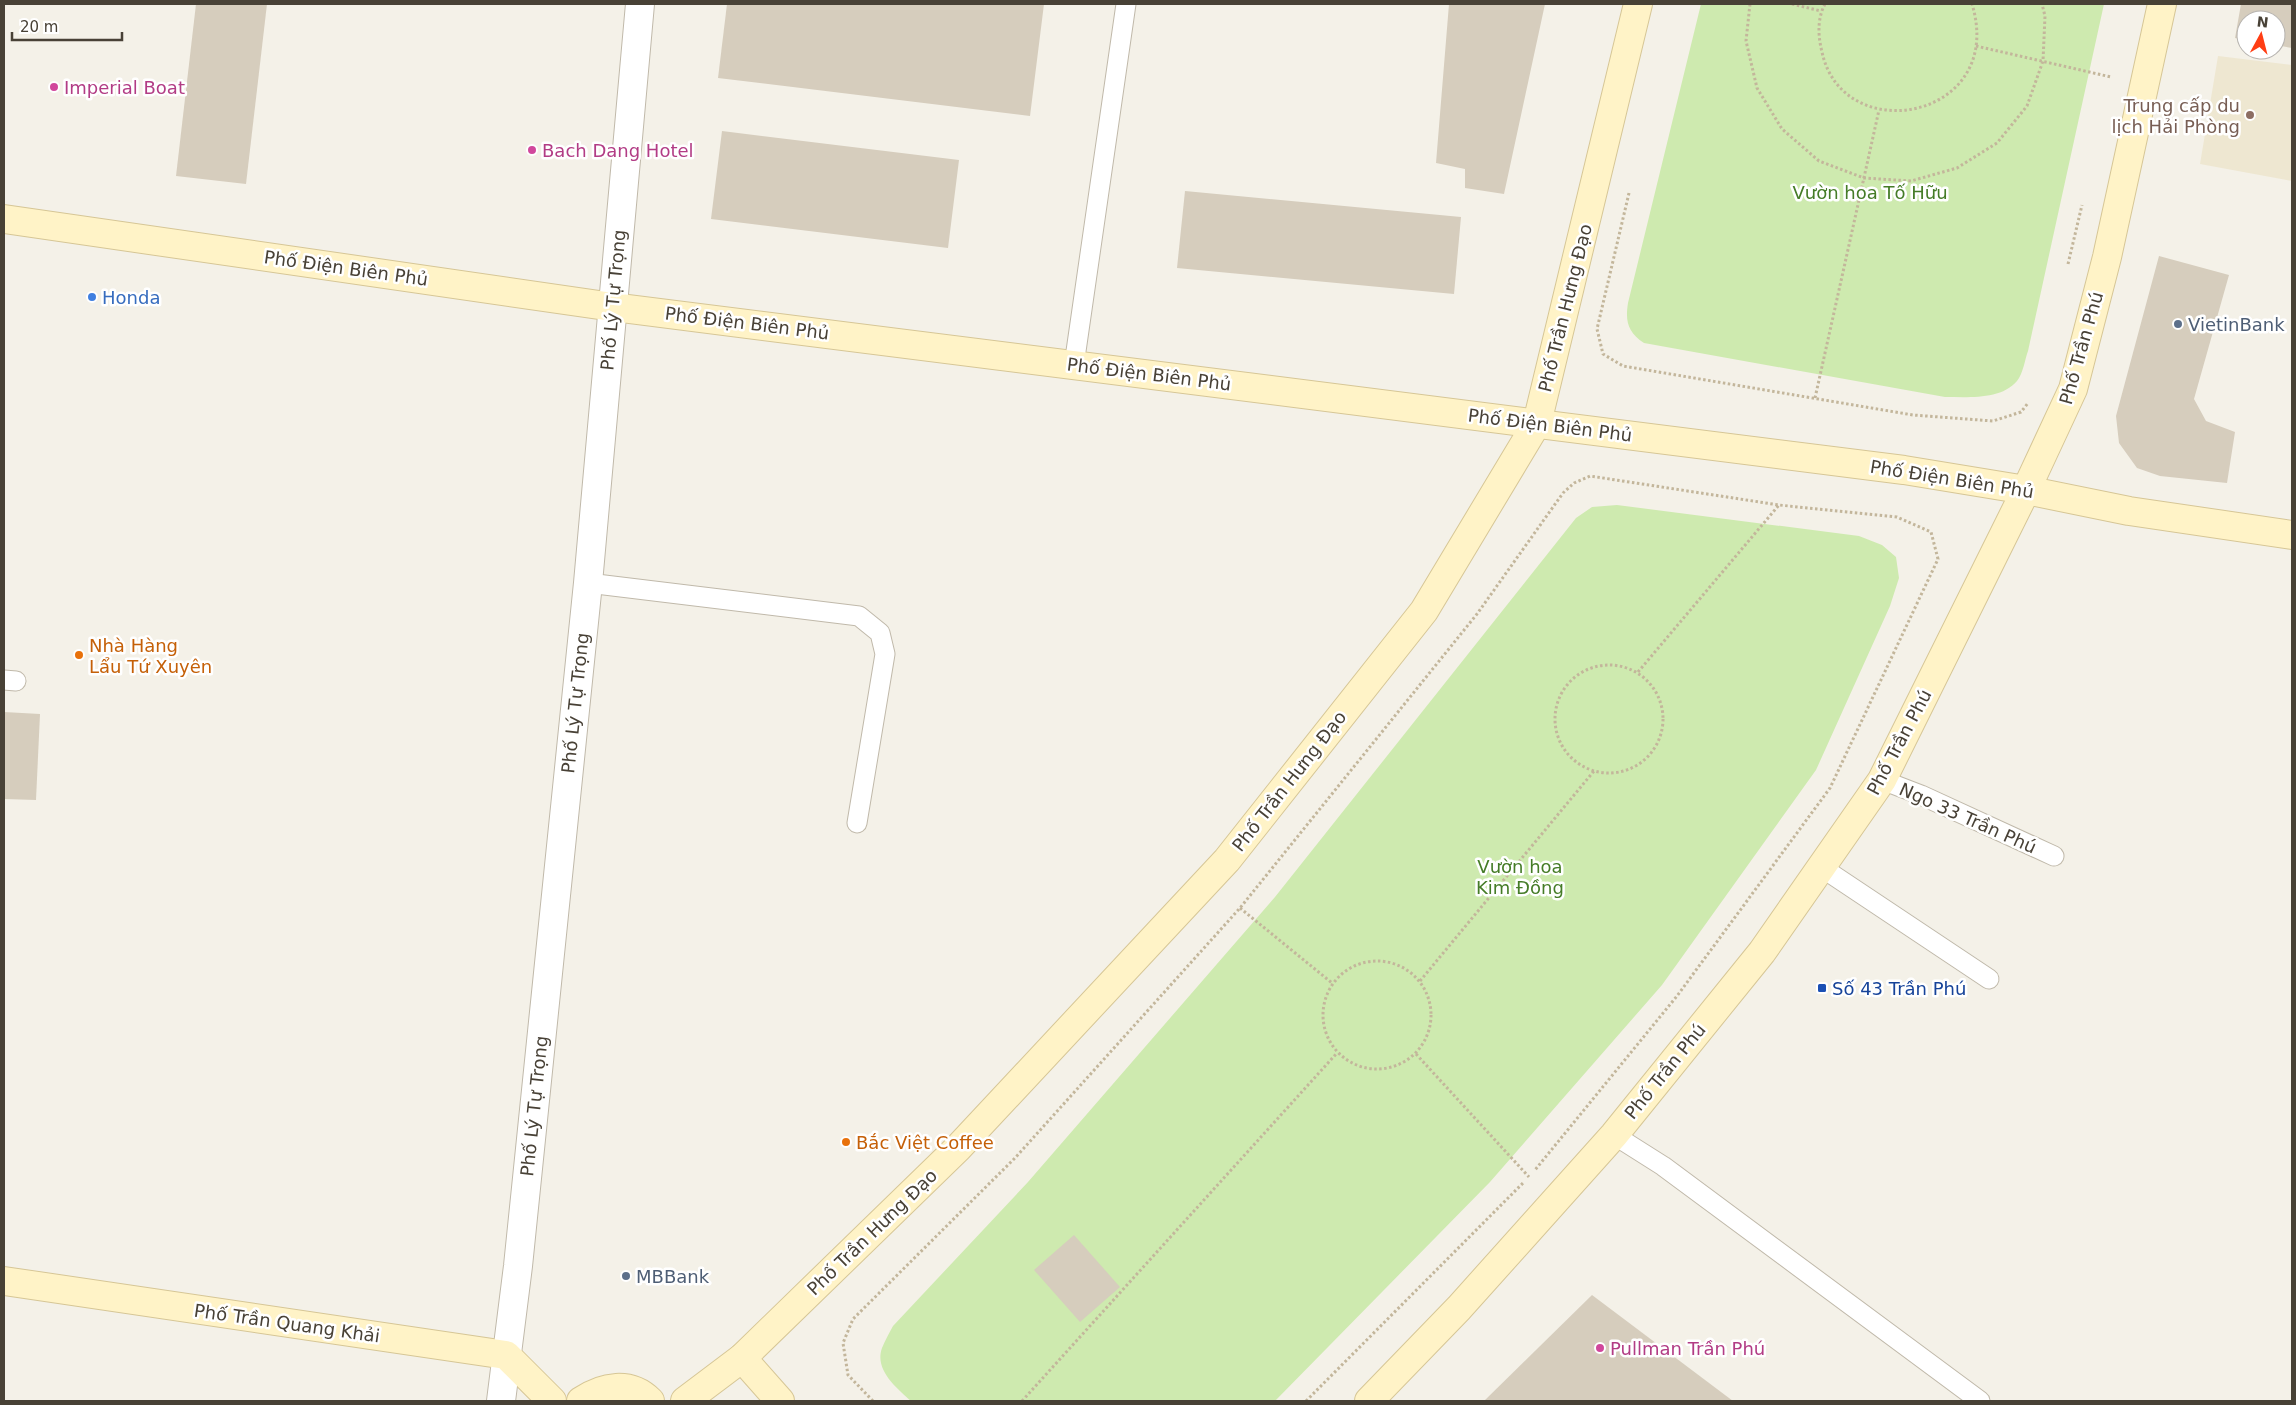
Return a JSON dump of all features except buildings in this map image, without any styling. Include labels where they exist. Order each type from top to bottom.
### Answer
[{"type":"main road","name":"Phố Trần Hưng Đạo","points":[[685,1401],[742,1358],[958,1148],[1227,860],[1424,611],[1537,423],[1638,4]]},
{"type":"main road","name":"Phố Trần Phú","points":[[1368,1401],[1459,1308],[1614,1135],[1762,952],[1882,780],[2026,490],[2073,389],[2107,257],[2162,4]]},
{"type":"main road","name":"Phố Điện Biên Phủ","points":[[4,219],[613,307],[1904,470],[2026,490],[2129,511],[2292,535]]},
{"type":"main road","name":"Phố Trần Quang Khải","points":[[4,1281],[506,1356]]},
{"type":"main road","points":[[506,1356],[552,1401]]},
{"type":"main road","points":[[742,1358],[780,1401]]},
{"type":"main road","points":[[581,1401],[597,1392],[618,1387],[640,1393],[650,1401]]},
{"type":"street","name":"Phố Lý Tự Trọng","points":[[501,1401],[518,1266],[588,583],[640,4]]},
{"type":"lane","points":[[1074,364],[1126,4]]},
{"type":"lane","points":[[588,583],[859,616],[880,633],[885,654],[857,823]]},
{"type":"lane","name":"Ngo 33 Trần Phú","points":[[1882,780],[1921,795],[2054,856]]},
{"type":"lane","points":[[1822,868],[1989,979]]},
{"type":"lane","points":[[1614,1135],[1663,1166],[1980,1401]]},
{"type":"path","points":[[1750,4],[1746,41],[1757,88],[1782,129],[1819,161],[1864,178],[1912,181],[1957,168],[1997,143],[2027,106],[2043,61],[2045,16],[2042,4]]},
{"type":"path","points":[[1792,4],[1821,11]]},
{"type":"path","points":[[1825,4],[1821,11],[1818,36],[1824,61],[1836,83],[1856,100],[1879,110],[1906,112],[1931,105],[1952,91],[1968,70],[1976,46],[1977,22],[1972,4]]},
{"type":"path","points":[[1976,46],[2111,77]]},
{"type":"path","points":[[2109,85],[2113,68]]},
{"type":"path","points":[[1815,398],[1879,110]]},
{"type":"path","points":[[1631,186],[1597,330],[1603,354],[1623,366],[1913,415],[1993,421],[2021,412],[2031,399]]},
{"type":"path","points":[[2066,273],[2084,197]]},
{"type":"path","points":[[873,1401],[848,1375],[843,1343],[852,1319],[1015,1158],[1240,908],[1477,614],[1563,493],[1574,483],[1590,476],[1779,505],[1897,517],[1931,532],[1938,559],[1830,788],[1677,996],[1530,1177],[1306,1401]]},
{"type":"path","points":[[1638,672],[1779,505]]},
{"type":"path","points":[[1620,665],[1638,672],[1652,685],[1661,702],[1663,724],[1658,743],[1647,758],[1631,769],[1613,774],[1594,772],[1569,758],[1558,742],[1553,724],[1555,704],[1563,687],[1594,666],[1620,665]]},
{"type":"path","points":[[1420,981],[1594,772]]},
{"type":"path","points":[[1240,908],[1332,982]]},
{"type":"path","points":[[1362,961],[1388,961],[1406,968],[1420,981],[1429,998],[1432,1020],[1427,1038],[1416,1054],[1400,1064],[1381,1070],[1362,1067],[1337,1053],[1326,1038],[1322,1019],[1323,1000],[1332,982],[1362,961]]},
{"type":"path","points":[[1022,1401],[1337,1053]]},
{"type":"path","points":[[1416,1054],[1530,1177]]},
{"type":"shaded area","name":"Trung cấp du lịch Hải Phòng","points":[[2218,56],[2236,58],[2236,60],[2292,65],[2292,181],[2200,164]]},
{"type":"green space","name":"Vườn hoa Tố Hữu","points":[[1701,4],[2104,4],[2028,351],[2021,374],[2010,387],[2002,392],[1984,396],[1945,397],[1644,343],[1634,335],[1629,326],[1627,316],[1628,303]]},
{"type":"green space","name":"Vườn hoa Kim Đồng","points":[[1617,505],[1859,536],[1882,545],[1896,557],[1899,578],[1890,606],[1816,770],[1662,985],[1490,1182],[1275,1401],[911,1401],[888,1378],[881,1364],[882,1348],[893,1326],[1028,1182],[1275,897],[1576,518],[1592,507]]},
{"type":"place","name":"Imperial Boat","points":[[54,87]]},
{"type":"place","name":"Trung cấp du lịch Hải Phòng","points":[[2250,115]]},
{"type":"place","name":"Bach Dang Hotel","points":[[532,150]]},
{"type":"place","name":"Honda","points":[[92,297]]},
{"type":"place","name":"VietinBank","points":[[2178,324]]},
{"type":"place","name":"Nhà Hàng Lẩu Tứ Xuyên","points":[[79,655]]},
{"type":"place","name":"Số 43 Trần Phú","points":[[1822,988]]},
{"type":"place","name":"Bắc Việt Coffee","points":[[846,1142]]},
{"type":"place","name":"MBBank","points":[[626,1276]]},
{"type":"place","name":"Pullman Trần Phú","points":[[1600,1348]]}]
